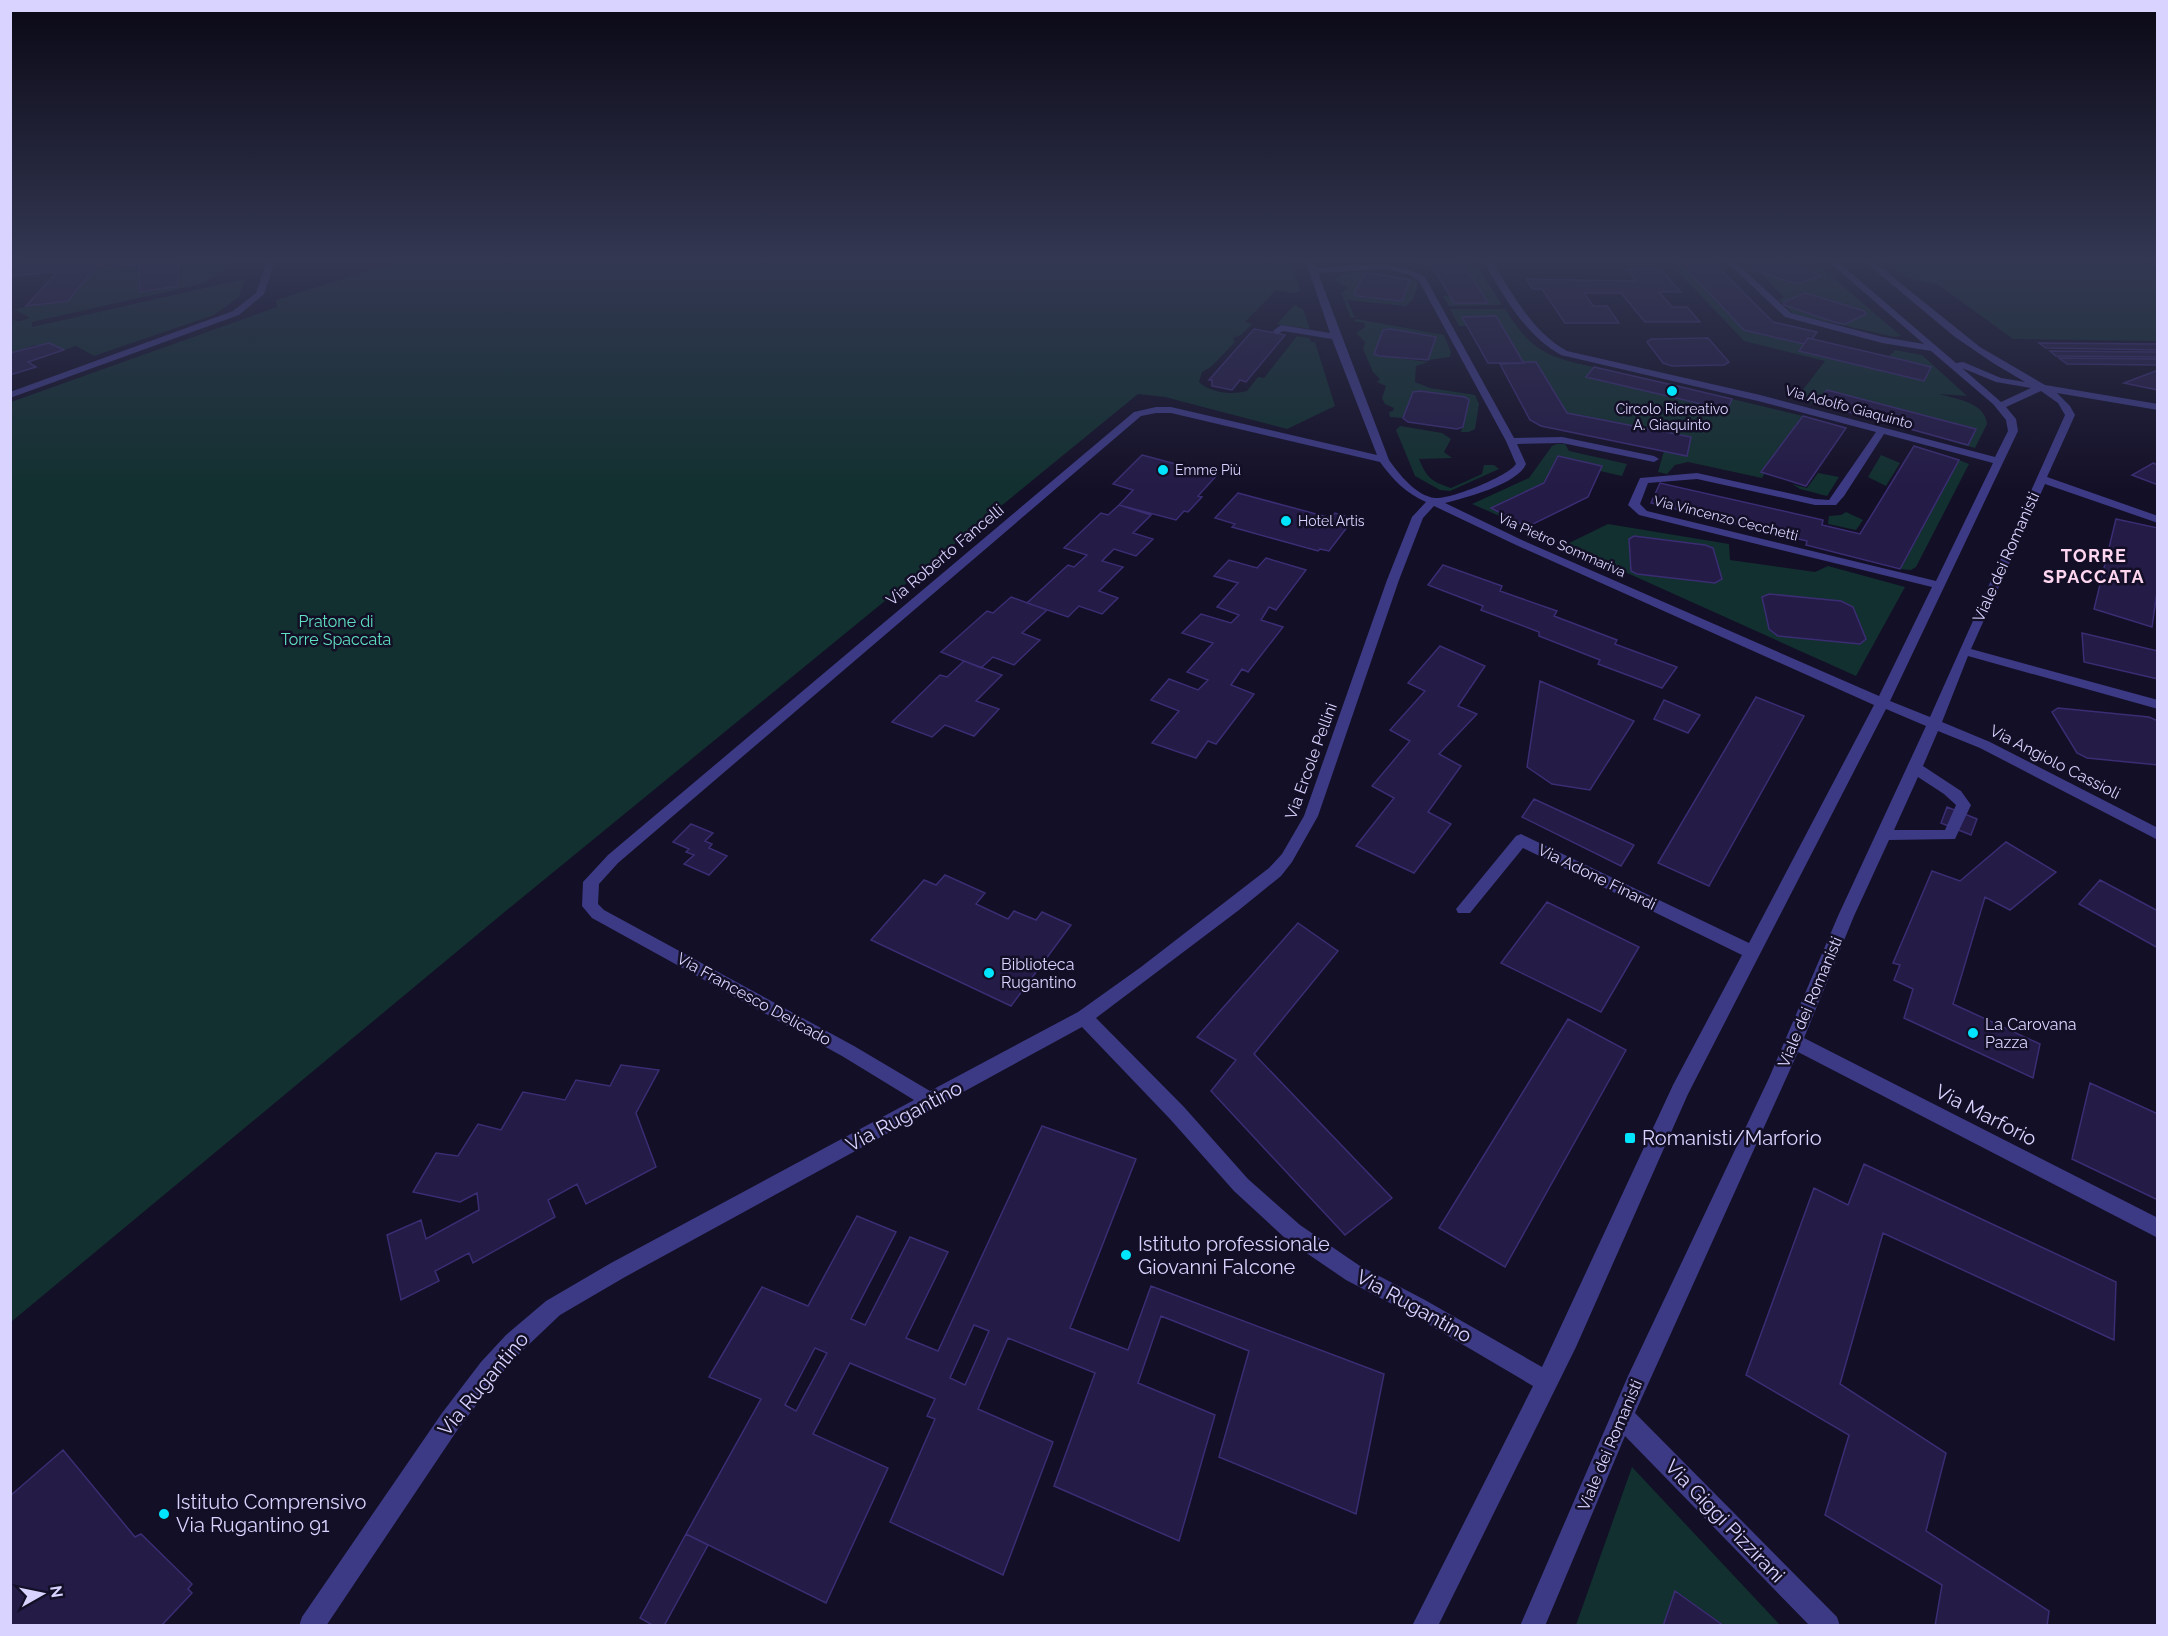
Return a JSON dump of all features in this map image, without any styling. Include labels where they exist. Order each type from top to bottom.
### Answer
[{"type":"street","points":[[10,394],[168,338]]},
{"type":"street","name":"Via Pietro Sommariva","points":[[1337,338],[1384,460],[1404,485],[1431,503],[1881,703],[1934,724]]},
{"type":"street","points":[[1431,503],[1468,493],[1516,471],[1521,462],[1455,338]]},
{"type":"street","name":"Via Adolfo Giaquinto","points":[[1540,338],[1558,351],[1578,357],[1767,399],[1998,462]]},
{"type":"street","points":[[1875,338],[1935,350]]},
{"type":"street","name":"Viale dei Romanisti","points":[[1424,1626],[1546,1381],[1680,1091],[1894,680],[2013,428],[2011,419],[2000,406],[1921,338]]},
{"type":"street","name":"Viale dei Romanisti","points":[[1532,1626],[1623,1417],[1794,1041],[1845,916],[1915,768],[1964,651],[2070,416],[2061,402],[2041,387],[1983,352],[1966,338]]},
{"type":"street","name":"Viale dei Romanisti","points":[[1935,350],[1987,376],[2041,387]]},
{"type":"street","points":[[2000,406],[2041,387],[2157,408]]},
{"type":"street","name":"Via Roberto Fancelli","points":[[589,890],[594,877],[613,860],[1138,414],[1156,410],[1171,410],[1384,460]]},
{"type":"street","name":"Via Vincenzo Cecchetti","points":[[1882,430],[1839,496],[1832,503],[1815,502],[1694,476],[1644,480],[1634,505],[1644,513],[1939,585]]},
{"type":"street","points":[[1511,441],[1562,440],[1654,459]]},
{"type":"street","points":[[2042,479],[2157,520]]},
{"type":"street","name":"Via Ercole Pellini","points":[[1084,1017],[1147,972],[1262,883],[1275,872],[1295,847],[1305,831],[1330,766],[1409,537],[1418,517],[1431,503]]},
{"type":"street","points":[[1964,651],[2098,686],[2157,705]]},
{"type":"street","name":"Via Angiolo Cassioli","points":[[1934,724],[1985,745],[2157,836]]},
{"type":"street","points":[[1884,835],[1950,835],[1960,814],[1964,805],[1962,800],[1915,768]]},
{"type":"street","name":"Via Adone Finardi","points":[[1464,909],[1521,840],[1752,952]]},
{"type":"street","name":"Via Francesco Delicado","points":[[589,890],[590,906],[598,914],[848,1051],[931,1101]]},
{"type":"street","name":"Via Rugantino","points":[[311,1626],[450,1421],[489,1370],[538,1321],[571,1296],[593,1283],[1084,1017],[1177,1113],[1241,1185],[1293,1232],[1353,1273],[1418,1306],[1546,1381]]},
{"type":"street","name":"Via Marforio","points":[[1794,1041],[2157,1229]]},
{"type":"street","name":"Via Giggi Pizzirani","points":[[1623,1417],[1828,1626]]},
{"type":"green space","points":[[11,338],[146,338],[94,356],[76,346],[64,350],[35,345],[11,353]]},
{"type":"green space","name":"Pratone di Torre Spaccata","points":[[189,338],[1233,338],[1235,342],[1211,367],[1202,372],[1199,382],[1209,389],[1234,393],[1247,391],[1258,377],[1264,378],[1295,338],[1309,338],[1311,342],[1315,342],[1335,406],[1287,429],[1165,397],[1138,394],[507,910],[11,1322],[11,402]]},
{"type":"green space","points":[[1361,338],[1380,338],[1374,354],[1379,356],[1429,362],[1416,366],[1415,382],[1430,388],[1475,395],[1479,404],[1475,429],[1461,432],[1468,400],[1420,391],[1413,392],[1403,418],[1390,417],[1389,412],[1394,408],[1385,404],[1382,398],[1386,386],[1377,382],[1380,379],[1373,372],[1363,349],[1365,342]]},
{"type":"green space","points":[[1436,338],[1445,338],[1451,352],[1450,357],[1428,360]]},
{"type":"green space","points":[[1509,338],[1527,338],[1541,350],[1552,355],[1594,367],[1587,377],[1727,410],[1732,399],[1803,416],[1761,472],[1765,473],[1762,478],[1688,462],[1675,465],[1667,474],[1658,472],[1664,451],[1687,455],[1691,437],[1567,413],[1536,362],[1523,362]]},
{"type":"green space","points":[[1741,338],[1780,338],[1804,344],[1800,351],[1924,381],[1931,367],[1889,356],[1895,350],[1922,355],[1967,396],[1939,394],[1975,406],[1985,417],[1987,424],[1975,448],[1945,440],[1968,445],[1976,429],[1827,390],[1817,403],[1838,411],[1796,399],[1825,361],[1744,341]]},
{"type":"green space","points":[[2157,338],[2157,341],[2013,339]]},
{"type":"green space","points":[[1400,426],[1442,433],[1451,439],[1444,452],[1452,458],[1419,459],[1427,475],[1439,483],[1451,488],[1482,474],[1484,465],[1494,465],[1499,469],[1450,491],[1440,490],[1415,476],[1396,430]]},
{"type":"green space","points":[[1565,444],[1569,451],[1627,464],[1622,476],[1600,471],[1602,466],[1558,456],[1544,483],[1492,508],[1527,528],[1472,504],[1529,478],[1552,446]]},
{"type":"green space","points":[[1881,455],[1900,463],[1886,486],[1868,477]]},
{"type":"green space","points":[[1959,460],[1969,464],[1916,567],[1911,570],[1900,569]]},
{"type":"green space","points":[[1818,473],[1839,477],[1827,496],[1800,489],[1792,484],[1807,488]]},
{"type":"green space","points":[[1846,512],[1863,520],[1856,530],[1828,524],[1829,516]]},
{"type":"green space","points":[[1608,524],[1729,544],[1730,560],[1815,572],[1828,566],[1905,587],[1856,676],[1565,545]],"holes":[[[1769,594],[1841,601],[1852,607],[1866,639],[1860,644],[1770,629],[1762,597]]]},
{"type":"green space","points":[[1632,1467],[1780,1625],[1724,1625],[1675,1591],[1663,1625],[1576,1625]]},
{"type":"building","points":[[1246,338],[1282,338],[1246,382],[1240,380],[1232,390],[1212,386],[1212,380],[1209,380]]},
{"type":"building","points":[[1380,338],[1436,338],[1428,360],[1374,354]]},
{"type":"building","points":[[1474,338],[1509,338],[1525,363],[1488,363]]},
{"type":"building","points":[[1708,338],[1729,362],[1724,365],[1672,366],[1663,363],[1647,342],[1651,339]]},
{"type":"building","points":[[1780,338],[1808,338],[1804,344]]},
{"type":"building","points":[[1809,338],[1931,367],[1924,381],[1799,351]]},
{"type":"building","points":[[49,343],[64,350],[28,362],[36,367],[10,375],[10,353]]},
{"type":"building","points":[[2039,343],[2158,344],[2158,350],[2046,348]]},
{"type":"building","points":[[2050,351],[2158,352],[2158,357],[2056,356]]},
{"type":"building","points":[[2059,358],[2156,359],[2158,365],[2067,364]]},
{"type":"building","points":[[1523,362],[1536,362],[1567,413],[1691,437],[1687,456],[1541,426],[1530,420],[1500,364],[1525,363]]},
{"type":"building","name":"Circolo Ricreativo A. Giaquinto","points":[[1594,367],[1732,399],[1727,410],[1586,377]]},
{"type":"building","points":[[2158,370],[2158,390],[2124,383]]},
{"type":"building","points":[[1827,390],[1976,429],[1968,445],[1816,403]]},
{"type":"building","points":[[1413,392],[1465,397],[1469,400],[1463,427],[1457,429],[1408,422],[1403,418]]},
{"type":"building","points":[[1803,416],[1846,428],[1806,486],[1761,472]]},
{"type":"building","points":[[1914,446],[1959,460],[1900,569],[1806,545],[1807,541],[1651,503],[1660,483],[1823,520],[1822,525],[1860,534]]},
{"type":"building","points":[[1142,455],[1217,475],[1198,496],[1202,497],[1188,512],[1184,511],[1176,520],[1119,505],[1133,490],[1113,484]]},
{"type":"building","points":[[1558,456],[1602,466],[1588,497],[1527,527],[1491,508],[1544,483]]},
{"type":"building","points":[[2153,463],[2158,465],[2158,485],[2132,475]]},
{"type":"building","name":"Hotel Artis","points":[[1238,493],[1331,518],[1335,513],[1345,516],[1341,520],[1351,522],[1329,551],[1320,549],[1318,551],[1232,527],[1235,524],[1215,518]]},
{"type":"building","points":[[1119,505],[1151,515],[1133,533],[1153,539],[1136,556],[1114,549],[1102,561],[1123,567],[1099,591],[1118,598],[1102,614],[1079,606],[1068,617],[1027,603],[1068,565],[1074,567],[1087,555],[1064,548],[1101,513],[1108,515]]},
{"type":"building","points":[[2116,519],[2158,528],[2158,585],[2152,627],[2094,609]]},
{"type":"building","points":[[1634,536],[1713,548],[1722,579],[1715,583],[1637,574],[1631,571],[1629,539]]},
{"type":"building","points":[[1266,558],[1306,570],[1276,610],[1269,607],[1261,620],[1283,627],[1248,672],[1242,669],[1231,685],[1254,694],[1216,744],[1208,741],[1196,758],[1152,743],[1179,711],[1151,700],[1169,679],[1198,690],[1208,680],[1187,672],[1213,643],[1182,633],[1201,614],[1231,623],[1239,615],[1217,607],[1238,583],[1214,576],[1229,560],[1257,568]]},
{"type":"building","points":[[1443,565],[1502,586],[1500,591],[1557,611],[1554,616],[1617,640],[1615,644],[1677,667],[1662,688],[1598,664],[1600,660],[1539,636],[1539,632],[1481,610],[1483,606],[1428,585]]},
{"type":"building","points":[[1769,594],[1841,601],[1853,607],[1866,639],[1860,644],[1778,636],[1769,629],[1762,597]]},
{"type":"building","points":[[1011,597],[1047,610],[1022,633],[1040,640],[1014,665],[993,657],[981,668],[941,652],[987,611],[993,613]]},
{"type":"building","points":[[2082,633],[2158,651],[2158,679],[2084,662]]},
{"type":"building","points":[[1440,646],[1485,666],[1458,706],[1477,714],[1439,754],[1461,766],[1428,812],[1451,824],[1414,873],[1356,846],[1394,798],[1372,786],[1410,741],[1390,730],[1425,691],[1408,683]]},
{"type":"building","points":[[964,661],[1002,675],[976,701],[999,709],[974,736],[945,725],[932,737],[892,722],[940,675],[947,677]]},
{"type":"building","points":[[1540,681],[1634,721],[1590,790],[1552,784],[1527,767]]},
{"type":"building","points":[[1756,697],[1804,716],[1709,886],[1658,863]]},
{"type":"building","points":[[1664,700],[1700,715],[1688,733],[1654,719]]},
{"type":"building","points":[[2058,708],[2149,717],[2158,721],[2158,765],[2087,758],[2077,753],[2052,712]]},
{"type":"building","points":[[1534,799],[1634,845],[1621,866],[1522,817]]},
{"type":"building","points":[[1947,807],[1977,819],[1971,835],[1941,823]]},
{"type":"building","points":[[691,824],[713,833],[705,841],[712,844],[709,848],[727,856],[709,875],[684,864],[694,855],[686,852],[689,849],[673,842]]},
{"type":"building","points":[[2006,842],[2056,872],[2010,910],[1985,897],[1953,1004],[2040,1044],[2033,1078],[1904,1018],[1913,989],[1894,980],[1900,965],[1893,963],[1932,871],[1960,881]]},
{"type":"building","name":"Biblioteca Rugantino","points":[[945,875],[985,893],[976,904],[1008,919],[1014,911],[1036,920],[1042,912],[1071,925],[1011,1006],[871,940],[924,880],[936,885]]},
{"type":"building","points":[[2100,880],[2158,911],[2158,948],[2079,904]]},
{"type":"building","points":[[1547,902],[1639,947],[1601,1012],[1501,963]]},
{"type":"building","points":[[1298,923],[1338,951],[1254,1054],[1392,1198],[1345,1235],[1211,1091],[1236,1060],[1197,1037]]},
{"type":"building","points":[[1568,1019],[1626,1050],[1505,1267],[1439,1228]]},
{"type":"building","points":[[621,1065],[659,1070],[636,1113],[656,1167],[586,1204],[577,1184],[548,1200],[555,1217],[473,1263],[469,1253],[435,1271],[439,1281],[401,1300],[387,1235],[421,1220],[426,1239],[479,1210],[477,1193],[460,1202],[413,1192],[436,1153],[458,1156],[478,1124],[501,1130],[523,1092],[565,1100],[576,1080],[610,1086]]},
{"type":"building","points":[[2090,1083],[2158,1114],[2158,1200],[2072,1159]]},
{"type":"building","points":[[1042,1126],[1136,1159],[1070,1328],[1128,1350],[1151,1286],[1384,1374],[1356,1514],[1219,1457],[1249,1351],[1161,1316],[1138,1383],[1215,1415],[1179,1541],[1054,1486],[1095,1373],[1008,1338],[978,1409],[1053,1442],[1003,1575],[890,1522],[935,1419],[927,1416],[935,1399],[850,1363],[813,1434],[888,1468],[826,1603],[686,1534],[761,1399],[709,1377],[762,1287],[808,1306],[857,1216],[896,1232],[851,1319],[865,1325],[910,1237],[948,1252],[906,1338],[938,1351]],"holes":[[[974,1325],[989,1331],[965,1385],[950,1378]],[[815,1348],[827,1353],[796,1411],[785,1405]]]},
{"type":"building","points":[[1864,1164],[2116,1282],[2114,1340],[1883,1233],[1840,1384],[1946,1453],[1926,1531],[2049,1611],[2047,1626],[1935,1626],[1942,1585],[1825,1515],[1849,1435],[1746,1375],[1814,1188],[1848,1205]]},
{"type":"building","points":[[63,1450],[135,1537],[141,1534],[192,1584],[188,1589],[192,1593],[161,1626],[10,1626],[10,1496]]},
{"type":"building","points":[[686,1534],[708,1545],[664,1626],[654,1626],[640,1618]]},
{"type":"building","points":[[1675,1591],[1724,1626],[1663,1626]]},
{"type":"place","name":"Circolo Ricreativo A. Giaquinto","points":[[1672,391]]},
{"type":"place","name":"Emme Più","points":[[1163,470]]},
{"type":"place","name":"Hotel Artis","points":[[1286,521]]},
{"type":"place","name":"Biblioteca Rugantino","points":[[989,973]]},
{"type":"place","name":"La Carovana Pazza","points":[[1973,1033]]},
{"type":"place","name":"Romanisti/Marforio","points":[[1630,1138]]},
{"type":"place","name":"Istituto professionale Giovanni Falcone","points":[[1126,1255]]},
{"type":"place","name":"Istituto Comprensivo Via Rugantino 91","points":[[164,1514]]},
{"type":"district","name":"TORRE SPACCATA","points":[[2094,565]]}]
